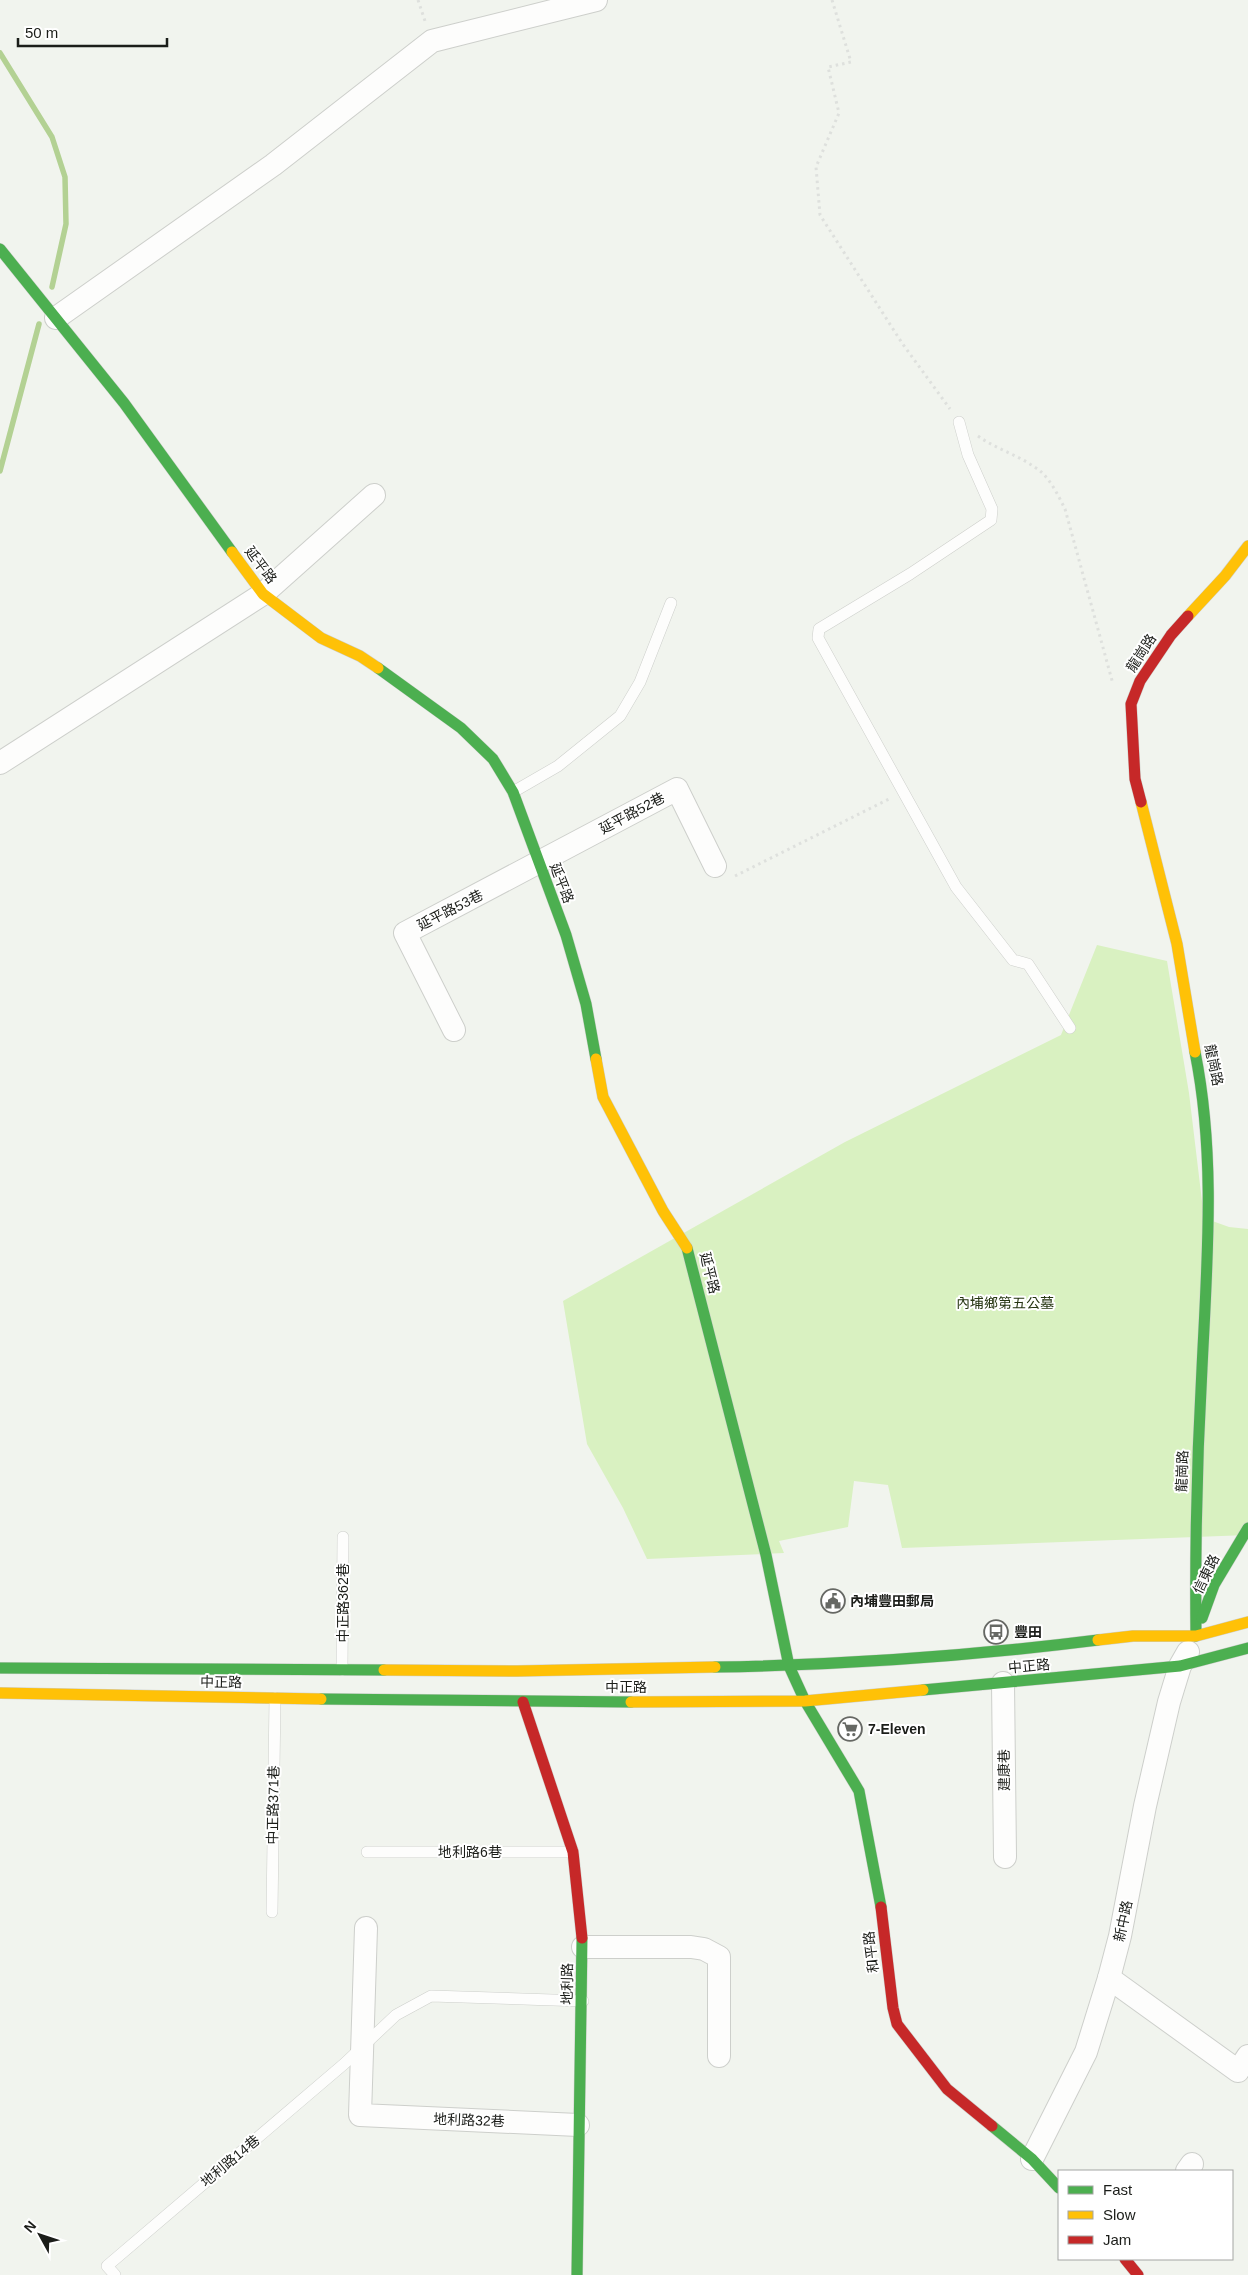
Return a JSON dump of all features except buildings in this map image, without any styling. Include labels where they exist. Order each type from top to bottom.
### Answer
[{"type":"street","points":[[56,318],[273,165],[432,41],[596,0]]},
{"type":"street","name":"延平路","points":[[0,249],[124,403],[263,594],[321,638],[360,656],[460,728],[494,759],[513,792],[538,864],[566,935],[586,1004],[603,1097],[663,1211],[688,1250],[766,1554],[789,1666],[806,1701]]},
{"type":"street","points":[[0,763],[263,594],[374,494]]},
{"type":"street","name":"龍崗路","points":[[1196,1636],[1195,1539],[1208,1240],[1208,1172],[1204,1095],[1185,1000],[1177,944],[1135,779],[1131,704],[1140,681],[1171,634],[1225,576],[1248,546]]},
{"type":"street","name":"延平路52巷","points":[[538,864],[678,789],[725,871]]},
{"type":"street","name":"延平路53巷","points":[[454,1030],[405,933],[538,864]]},
{"type":"street","name":"信東路","points":[[1196,1636],[1214,1585],[1248,1528]]},
{"type":"street","name":"中正路","points":[[0,1668],[517,1671],[789,1666],[1014,1651],[1133,1636],[1196,1636],[1248,1622]]},
{"type":"street","name":"新中路","points":[[1032,2159],[1086,2052],[1120,1936],[1145,1806],[1169,1702],[1180,1666],[1196,1636]]},
{"type":"street","name":"中正路","points":[[0,1693],[523,1702],[806,1701],[1180,1666],[1248,1648]]},
{"type":"street","name":"建康巷","points":[[1003,1683],[1006,1857]]},
{"type":"street","name":"和平路","points":[[806,1701],[859,1791],[878,1884],[893,2008],[897,2024],[947,2089],[1032,2159]]},
{"type":"street","name":"地利路","points":[[523,1702],[573,1852],[583,1947],[578,2125],[577,2275]]},
{"type":"street","points":[[362,2047],[366,1928]]},
{"type":"street","points":[[583,1947],[691,1947],[704,1949],[719,1957],[720,2056]]},
{"type":"street","points":[[1109,1978],[1238,2071],[1248,2056]]},
{"type":"street","name":"地利路32巷","points":[[362,2047],[360,2115],[578,2125]]},
{"type":"street","points":[[1032,2159],[1058,2187]]},
{"type":"street","points":[[1126,2260],[1138,2275]]},
{"type":"lane","points":[[960,422],[968,455],[992,509],[990,520],[910,574],[819,629],[818,638],[956,887],[1013,960],[1028,964],[1070,1028]]},
{"type":"lane","points":[[513,792],[558,766],[620,716],[640,682],[671,603]]},
{"type":"lane","name":"中正路362巷","points":[[342,1670],[343,1537]]},
{"type":"lane","name":"中正路371巷","points":[[272,1912],[274,1698]]},
{"type":"lane","name":"地利路6巷","points":[[368,1852],[573,1852]]},
{"type":"lane","name":"地利路14巷","points":[[115,2275],[107,2266],[362,2047],[396,2015],[432,1996],[582,2001]]},
{"type":"path","points":[[832,0],[851,62],[828,67],[839,113],[816,167],[820,215],[902,343],[960,422],[994,447],[1037,468],[1056,491],[1065,509],[1116,693],[1131,704]]},
{"type":"path","points":[[725,871],[903,791]]},
{"type":"green space","name":"內埔鄉第五公墓","points":[[1097,945],[1167,961],[1189,1093],[1204,1218],[1229,1227],[1248,1229],[1248,1535],[902,1548],[888,1485],[854,1481],[848,1527],[779,1541],[784,1553],[647,1559],[623,1508],[587,1444],[563,1301],[845,1142],[1061,1035]]},
{"type":"waterway","points":[[0,53],[52,137],[65,177],[66,224],[52,287]]},
{"type":"waterway","points":[[0,471],[39,324]]},
{"type":"traffic: fast","points":[[0,249],[124,403],[232,552]]},
{"type":"traffic: fast","points":[[378,668],[461,728],[493,759],[513,792],[566,935],[586,1004],[596,1059]]},
{"type":"traffic: fast","points":[[1195,1052],[1202,1091],[1208,1170],[1208,1249],[1200,1401],[1196,1536],[1196,1636]]},
{"type":"traffic: fast","points":[[687,1248],[766,1555],[789,1666],[805,1701],[859,1791],[881,1907]]},
{"type":"traffic: fast","points":[[1202,1618],[1214,1585],[1248,1528]]},
{"type":"traffic: fast","points":[[715,1667],[907,1659],[1003,1651],[1098,1640]]},
{"type":"traffic: fast","points":[[923,1690],[1180,1666],[1248,1648]]},
{"type":"traffic: fast","points":[[0,1668],[384,1670]]},
{"type":"traffic: fast","points":[[321,1699],[631,1702]]},
{"type":"traffic: fast","points":[[577,2275],[582,1938]]},
{"type":"traffic: fast","points":[[992,2126],[1032,2159],[1058,2187]]},
{"type":"traffic: slow","points":[[1188,616],[1225,576],[1248,546]]},
{"type":"traffic: slow","points":[[232,552],[263,594],[321,638],[360,656],[378,668]]},
{"type":"traffic: slow","points":[[1141,802],[1177,944],[1195,1052]]},
{"type":"traffic: slow","points":[[596,1059],[603,1097],[663,1211],[687,1248]]},
{"type":"traffic: slow","points":[[1098,1640],[1133,1636],[1196,1636],[1248,1622]]},
{"type":"traffic: slow","points":[[384,1670],[517,1671],[715,1667]]},
{"type":"traffic: slow","points":[[631,1702],[805,1701],[923,1690]]},
{"type":"traffic: slow","points":[[0,1693],[321,1699]]},
{"type":"traffic: jam","points":[[1141,802],[1135,779],[1131,704],[1140,681],[1171,635],[1188,616]]},
{"type":"traffic: jam","points":[[523,1702],[573,1852],[582,1938]]},
{"type":"traffic: jam","points":[[881,1907],[893,2008],[897,2024],[947,2089],[992,2126]]},
{"type":"traffic: jam","points":[[1126,2260],[1138,2275]]},
{"type":"place","name":"內埔豐田郵局","points":[[833,1601]]},
{"type":"place","name":"豐田","points":[[996,1632]]},
{"type":"place","name":"7-Eleven","points":[[850,1729]]}]
